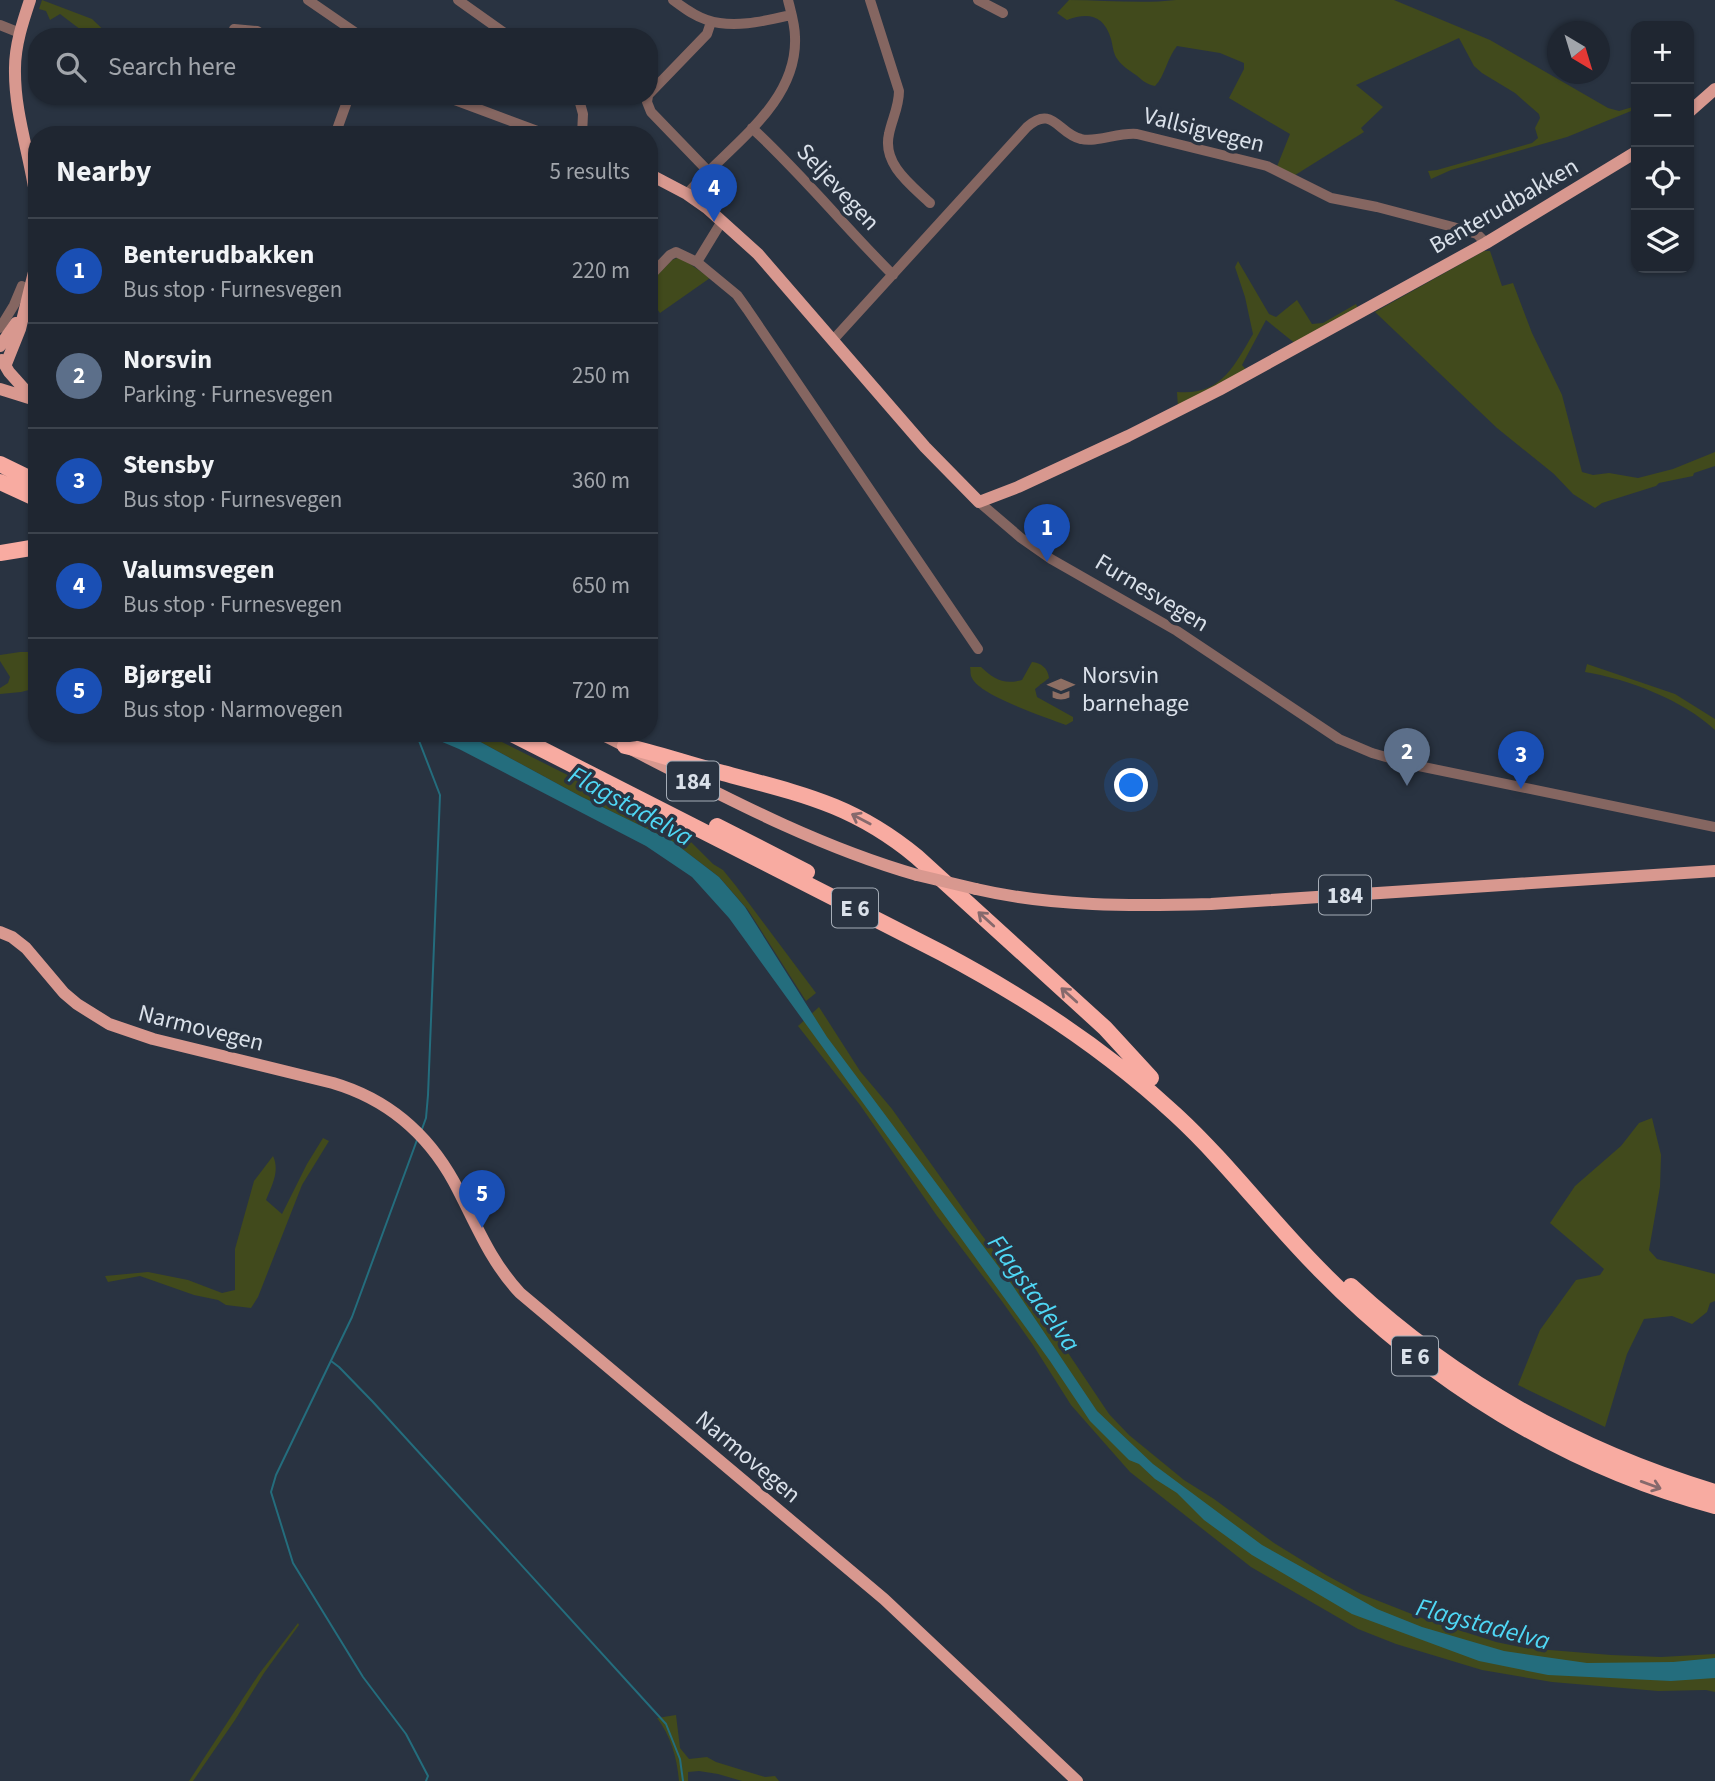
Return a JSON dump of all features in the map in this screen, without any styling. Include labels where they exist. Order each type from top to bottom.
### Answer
[{"type":"highway","points":[[0,464],[28,478]]},
{"type":"highway","points":[[0,482],[28,495]]},
{"type":"highway","points":[[0,553],[28,548]]},
{"type":"highway","name":"E 6","points":[[528,742],[942,953],[999,983],[1054,1017],[1106,1054],[1178,1117],[1319,1270],[1417,1358],[1471,1396],[1556,1445],[1646,1484],[1715,1506]]},
{"type":"highway","name":"E 6","points":[[552,742],[996,969],[1086,1027],[1151,1079]]},
{"type":"highway","name":"E 6","points":[[625,746],[802,794],[834,805],[873,825],[917,858],[1105,1028],[1151,1079],[1217,1142],[1327,1262],[1374,1307],[1424,1348],[1504,1402],[1561,1433],[1641,1468],[1715,1492]]},
{"type":"main road","points":[[28,160],[17,102],[15,67],[20,33],[30,0]]},
{"type":"main road","points":[[1694,108],[1715,89]]},
{"type":"main road","name":"Benterudbakken","points":[[978,502],[1018,487],[1128,436],[1219,390],[1486,243],[1631,155]]},
{"type":"main road","name":"Furnesvegen","points":[[658,179],[687,194],[758,254],[939,462],[978,502]]},
{"type":"main road","points":[[28,295],[5,365],[7,382],[0,388],[28,398]]},
{"type":"main road","points":[[0,346],[24,311]]},
{"type":"main road","points":[[5,365],[28,393]]},
{"type":"main road","name":"184","points":[[617,742],[809,836],[874,863],[975,889],[1028,899],[1139,906],[1238,902],[1715,871]]},
{"type":"main road","name":"Narmovegen","points":[[0,932],[26,948],[64,993],[77,1004],[109,1024],[153,1039],[352,1088],[387,1106],[425,1141],[454,1183],[494,1261],[520,1293],[884,1599],[1077,1781]]},
{"type":"street","points":[[308,0],[349,28]]},
{"type":"street","points":[[458,0],[497,28]]},
{"type":"street","points":[[673,0],[711,22],[753,22],[791,15]]},
{"type":"street","points":[[687,194],[778,98],[788,76],[795,36],[788,0]]},
{"type":"street","points":[[870,0],[899,91],[899,104],[888,141],[889,155],[899,173],[930,203]]},
{"type":"street","points":[[978,0],[1003,13]]},
{"type":"street","points":[[658,85],[706,34],[711,22]]},
{"type":"street","points":[[0,25],[20,33]]},
{"type":"street","points":[[338,126],[346,105]]},
{"type":"street","points":[[468,105],[524,126]]},
{"type":"street","points":[[580,105],[582,126]]},
{"type":"street","points":[[648,105],[651,112],[707,170]]},
{"type":"street","name":"Vallsigvegen","points":[[833,340],[1027,127],[1045,118],[1082,140],[1117,134],[1137,134],[1267,166],[1331,198],[1453,227],[1476,234],[1486,243]]},
{"type":"street","name":"Seljevegen","points":[[752,128],[790,164],[843,225],[893,275]]},
{"type":"street","points":[[697,262],[722,221]]},
{"type":"street","points":[[658,268],[676,252],[697,262],[737,295],[978,649]]},
{"type":"street","points":[[0,328],[22,286]]},
{"type":"street","name":"Furnesvegen","points":[[978,502],[1051,559],[1177,631],[1357,748],[1414,765],[1715,827]]},
{"type":"green space","points":[[42,0],[92,19],[102,28],[78,28],[60,14],[50,20],[46,11],[39,9]]},
{"type":"green space","points":[[1069,0],[1394,0],[1490,40],[1547,73],[1547,84],[1566,84],[1608,108],[1619,111],[1631,107],[1631,111],[1567,137],[1451,170],[1431,179],[1428,171],[1532,143],[1538,138],[1535,128],[1539,114],[1515,93],[1474,66],[1459,38],[1356,85],[1383,107],[1361,128],[1364,132],[1292,177],[1276,169],[1290,134],[1229,98],[1244,69],[1244,63],[1220,53],[1177,46],[1155,86],[1142,80],[1120,62],[1115,55],[1108,31],[1100,20],[1082,16],[1067,20],[1057,13]]},
{"type":"green space","points":[[1484,251],[1490,251],[1502,286],[1513,283],[1532,333],[1562,395],[1582,472],[1638,478],[1673,469],[1715,452],[1715,466],[1694,473],[1693,476],[1659,483],[1602,503],[1595,508],[1573,494],[1554,474],[1497,428],[1375,312]]},
{"type":"green space","points":[[680,257],[710,278],[660,313],[658,275],[672,260]]},
{"type":"green space","points":[[1238,261],[1269,314],[1276,317],[1297,300],[1312,324],[1323,323],[1356,304],[1358,309],[1297,345],[1266,320],[1242,365],[1248,372],[1178,407],[1177,392],[1192,392],[1215,384],[1232,367],[1253,334],[1235,267]]},
{"type":"green space","points":[[28,652],[28,690],[0,694],[0,688],[8,683],[10,677],[0,661],[0,655]]},
{"type":"green space","points":[[1032,662],[1044,667],[1049,678],[1035,689],[1037,697],[1073,717],[1073,721],[1066,725],[1014,705],[987,692],[971,676],[970,667],[981,667],[999,680],[1022,680]]},
{"type":"green space","points":[[1587,664],[1675,694],[1715,719],[1715,730],[1687,709],[1654,692],[1585,672]]},
{"type":"green space","points":[[481,742],[502,742],[681,832],[713,864],[723,870],[816,993],[806,1001],[748,910],[719,877],[672,841],[580,796]]},
{"type":"green space","points":[[819,1007],[860,1071],[892,1109],[981,1234],[1038,1308],[1109,1414],[1129,1435],[1184,1480],[1274,1543],[1361,1594],[1427,1620],[1496,1642],[1525,1648],[1661,1657],[1715,1654],[1715,1692],[1658,1691],[1552,1682],[1482,1670],[1396,1644],[1358,1629],[1251,1567],[1130,1472],[1071,1405],[1001,1300],[937,1216],[860,1105],[798,1026]]},
{"type":"green space","points":[[1652,1118],[1661,1155],[1660,1187],[1649,1250],[1657,1259],[1715,1274],[1715,1301],[1710,1303],[1707,1312],[1692,1324],[1672,1316],[1644,1319],[1627,1354],[1605,1427],[1518,1385],[1540,1330],[1576,1280],[1600,1275],[1604,1269],[1550,1223],[1575,1186],[1621,1146],[1639,1123]]},
{"type":"green space","points":[[323,1138],[329,1141],[302,1185],[258,1297],[251,1308],[226,1305],[218,1300],[194,1295],[140,1276],[108,1282],[105,1276],[148,1272],[188,1280],[222,1293],[235,1290],[235,1249],[254,1181],[273,1156],[275,1173],[266,1200],[282,1214]]},
{"type":"green space","points":[[298,1623],[193,1781],[189,1781],[259,1674]]},
{"type":"green space","points":[[676,1715],[680,1748],[689,1759],[707,1757],[765,1777],[775,1776],[779,1781],[742,1781],[699,1771],[688,1772],[688,1781],[679,1781],[672,1748],[657,1718]]},
{"type":"water","points":[[442,742],[481,742],[580,796],[672,841],[719,877],[745,907],[827,1037],[1013,1286],[1097,1411],[1153,1464],[1262,1545],[1377,1609],[1422,1627],[1504,1651],[1587,1663],[1673,1662],[1715,1658],[1715,1678],[1671,1681],[1548,1675],[1479,1661],[1352,1614],[1252,1555],[1204,1520],[1177,1493],[1155,1479],[1139,1464],[1129,1460],[1090,1421],[1050,1361],[729,918],[692,877],[646,846]]},
{"type":"waterway","points":[[419,742],[440,795],[428,1095],[422,1129]]},
{"type":"waterway","points":[[417,1140],[352,1317],[276,1475],[271,1492],[293,1563],[363,1677],[406,1734],[428,1776],[426,1781]]},
{"type":"waterway","points":[[331,1361],[373,1402],[666,1724],[680,1759],[683,1781]]},
{"type":"place","name":"Valumsvegen","points":[[714,222]]},
{"type":"place","name":"Benterudbakken","points":[[1047,562]]},
{"type":"place","name":"Norsvin barnehage","points":[[1061,689]]},
{"type":"place","name":"Norsvin","points":[[1407,786]]},
{"type":"place","name":"Stensby","points":[[1521,789]]},
{"type":"place","name":"Bjørgeli","points":[[482,1228]]},
{"type":"water label","name":"Flagstadelva","points":[[631,806]]},
{"type":"water label","name":"Flagstadelva","points":[[1034,1293]]},
{"type":"water label","name":"Flagstadelva","points":[[1483,1624]]}]
